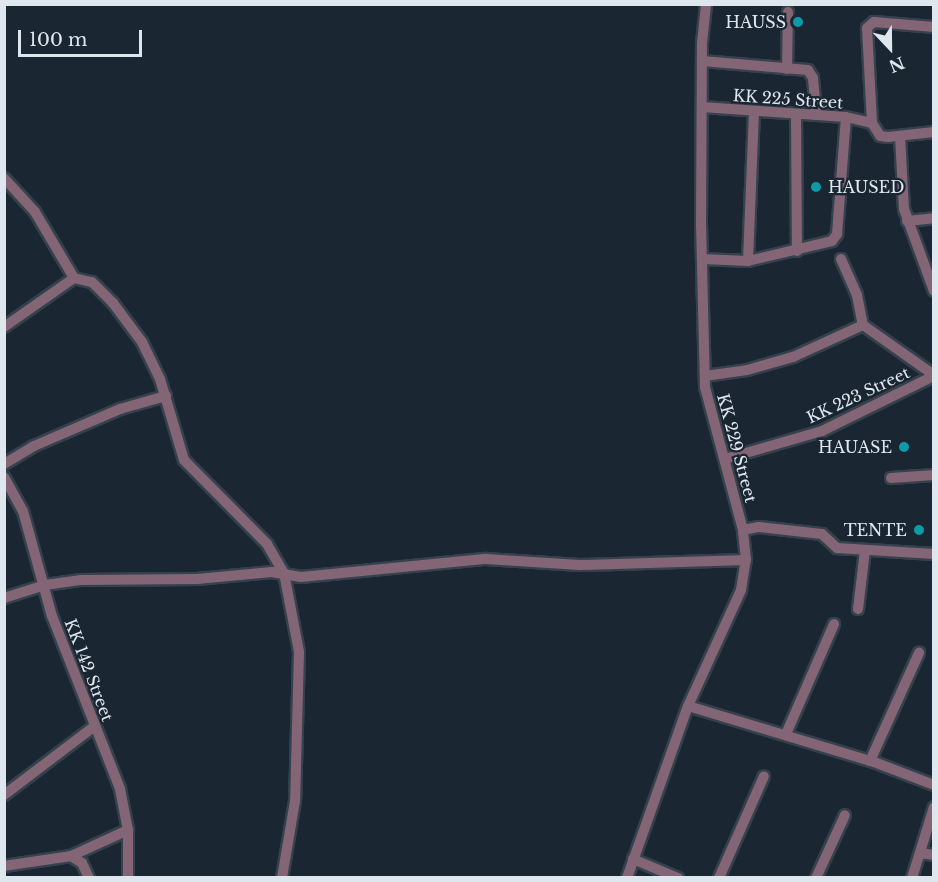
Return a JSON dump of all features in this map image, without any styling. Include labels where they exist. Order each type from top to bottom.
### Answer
[{"type":"street","name":"KK 229 Street","points":[[627,878],[688,706],[741,590],[746,560],[743,530],[705,376],[702,259],[702,61],[706,4]]},
{"type":"street","points":[[787,69],[788,12]]},
{"type":"street","points":[[872,123],[867,28],[874,22],[933,27]]},
{"type":"street","points":[[702,61],[811,73],[816,115]]},
{"type":"street","name":"KK 225 Street","points":[[702,107],[846,117],[872,123],[880,136],[933,132]]},
{"type":"street","points":[[748,261],[754,112]]},
{"type":"street","points":[[796,114],[797,251]]},
{"type":"street","points":[[702,259],[748,261],[797,251],[835,237],[846,117]]},
{"type":"street","points":[[900,136],[907,221],[933,291]]},
{"type":"street","points":[[4,178],[32,206],[74,278]]},
{"type":"street","points":[[907,221],[933,218]]},
{"type":"street","points":[[840,259],[857,295],[863,325],[933,376]]},
{"type":"street","points":[[4,327],[74,278],[88,278],[113,303],[142,342],[166,396],[184,460],[267,544],[284,573],[299,652],[295,801],[282,878]]},
{"type":"street","points":[[705,376],[747,370],[801,355],[863,325]]},
{"type":"street","name":"KK 223 Street","points":[[725,459],[822,431],[933,376]]},
{"type":"street","points":[[4,464],[42,443],[120,409],[166,396]]},
{"type":"street","points":[[891,478],[933,476]]},
{"type":"street","name":"KK 142 Street","points":[[4,477],[23,511],[52,616],[120,789],[128,830],[128,878]]},
{"type":"street","points":[[743,530],[759,526],[822,534],[837,548],[933,554]]},
{"type":"street","points":[[858,609],[865,550]]},
{"type":"street","points":[[4,598],[45,585],[80,580],[197,579],[284,573],[301,577],[486,559],[580,565],[746,560]]},
{"type":"street","points":[[786,734],[834,624]]},
{"type":"street","points":[[870,761],[919,653]]},
{"type":"street","points":[[688,706],[870,761],[933,785]]},
{"type":"street","points":[[4,795],[95,726]]},
{"type":"street","points":[[719,878],[764,776]]},
{"type":"street","points":[[911,876],[933,807]]},
{"type":"street","points":[[816,878],[844,815]]},
{"type":"street","points":[[4,866],[71,856],[128,830]]},
{"type":"street","points":[[920,853],[933,855]]},
{"type":"street","points":[[71,856],[82,863],[89,878]]},
{"type":"street","points":[[633,859],[678,878]]},
{"type":"place","name":"HAUSS","points":[[798,22]]},
{"type":"place","name":"HAUSED","points":[[816,187]]},
{"type":"place","name":"HAUASE","points":[[904,447]]},
{"type":"place","name":"TENTE","points":[[919,530]]}]
